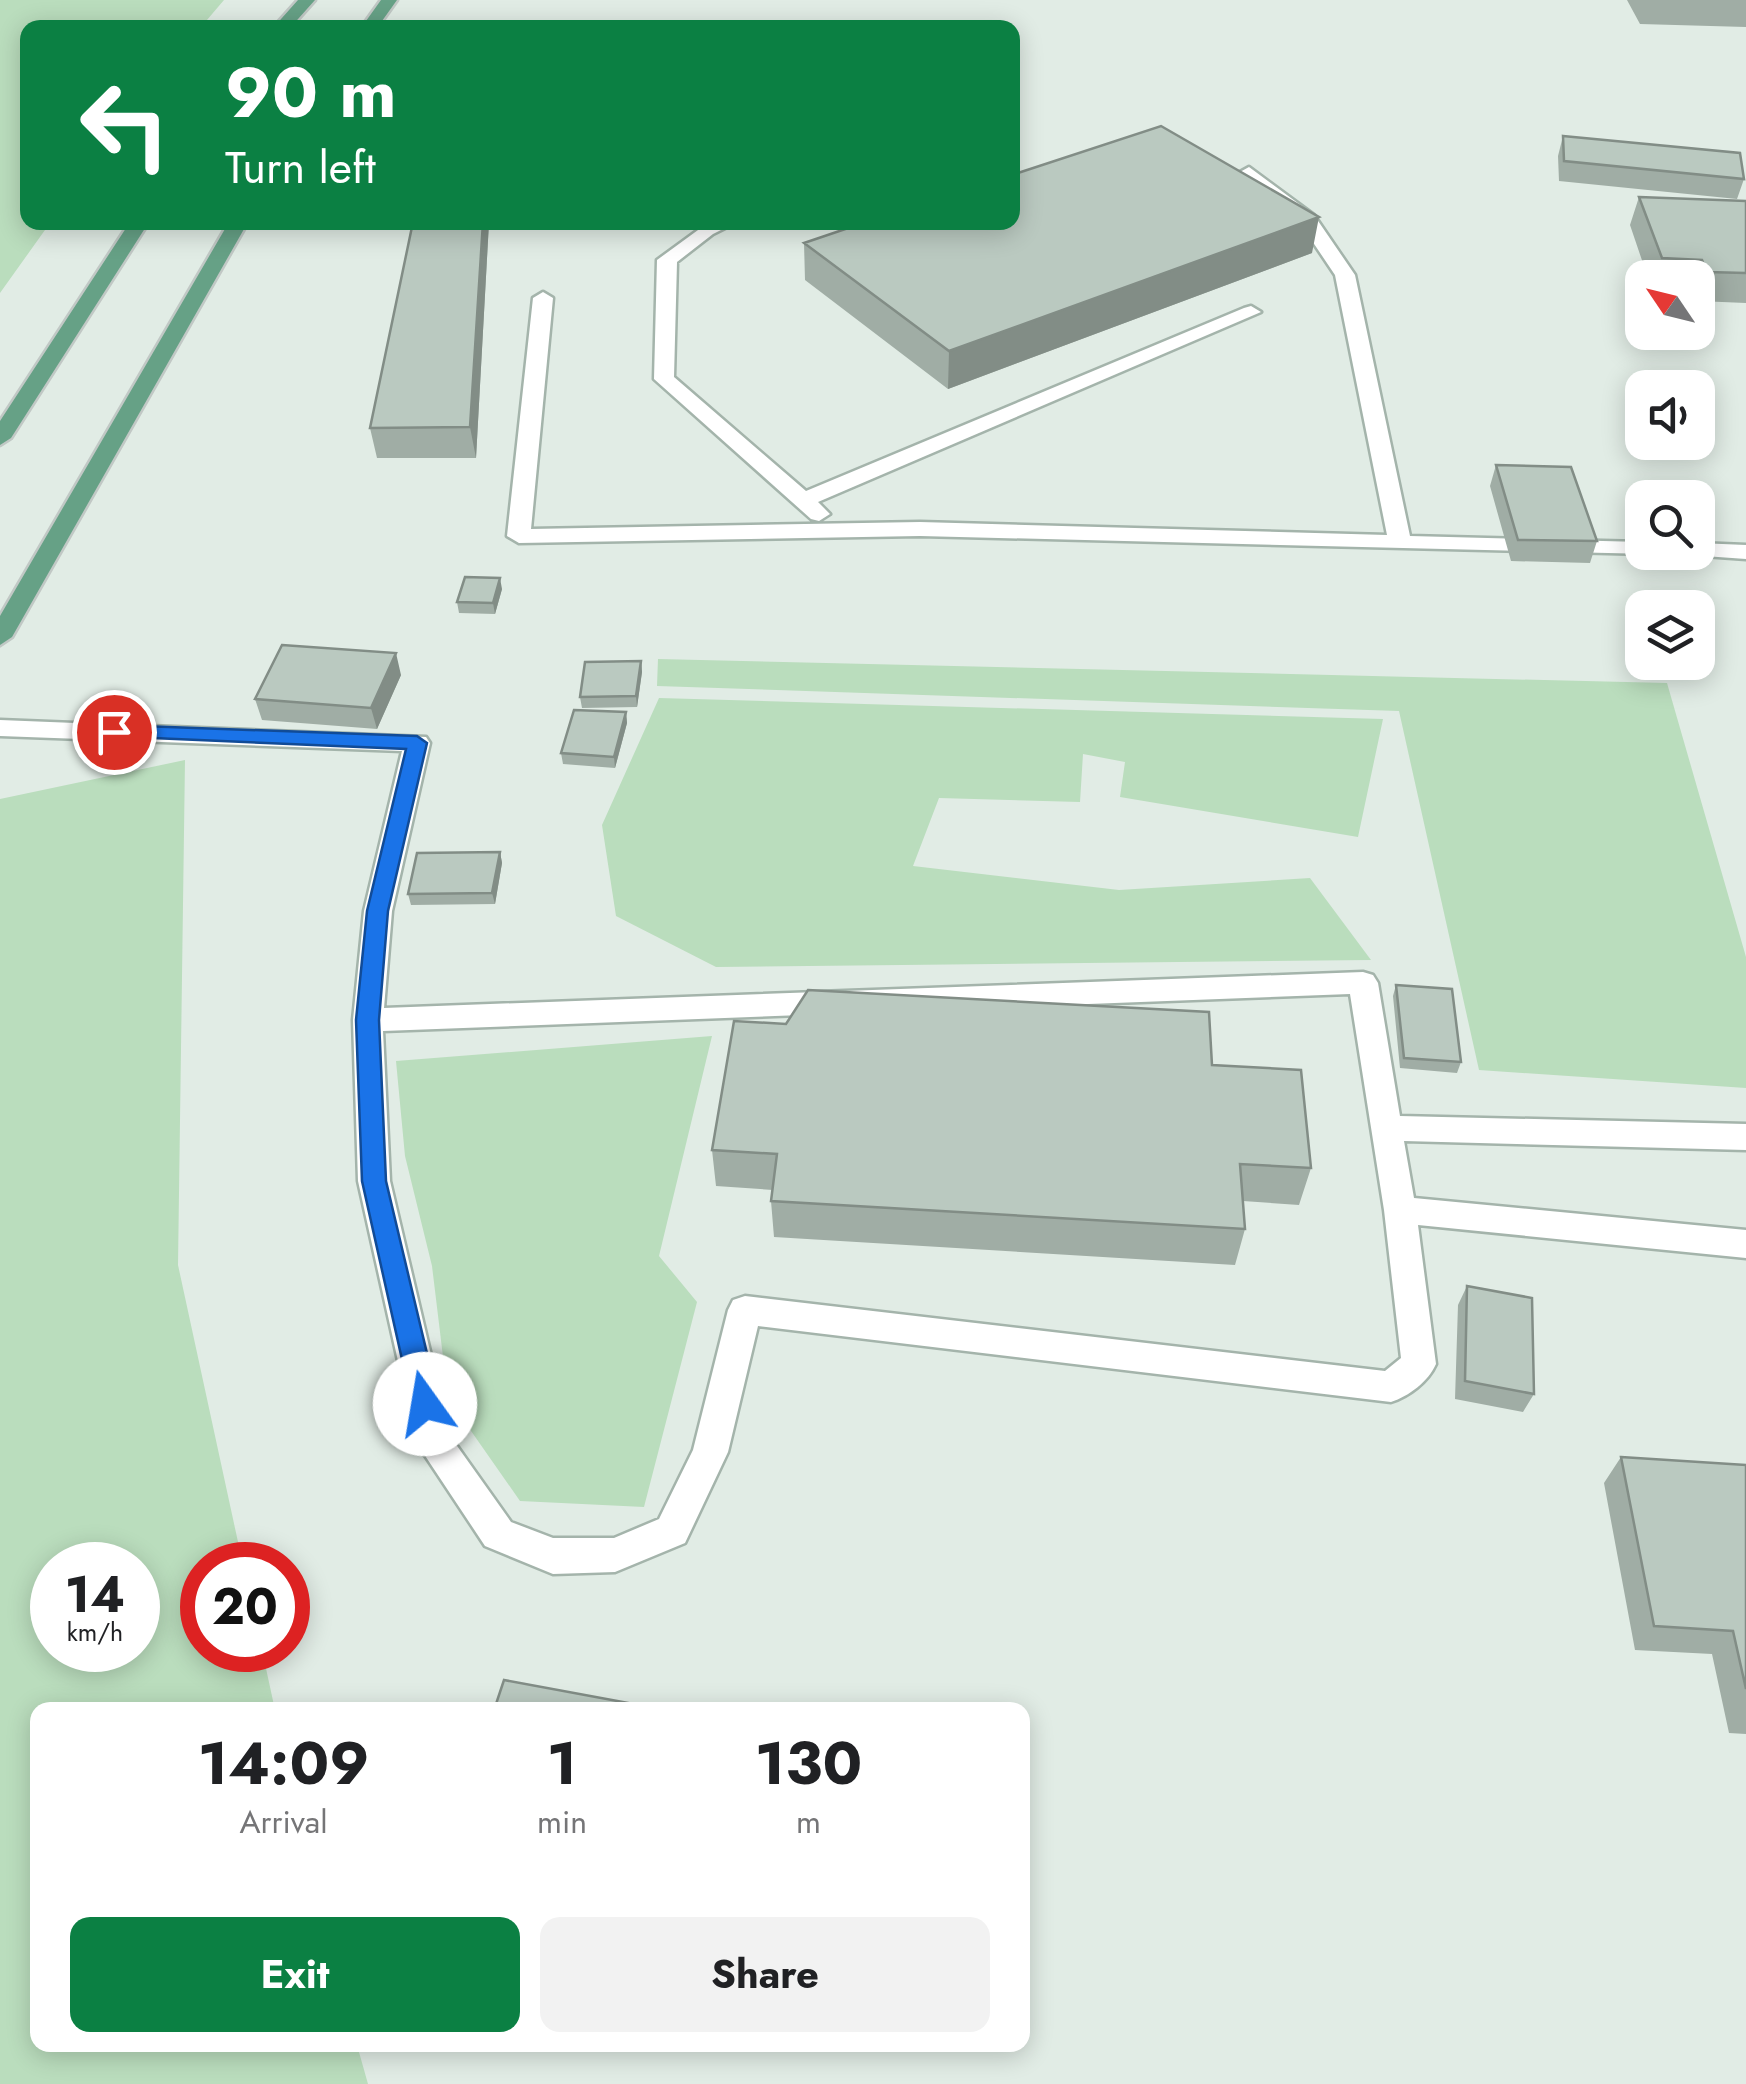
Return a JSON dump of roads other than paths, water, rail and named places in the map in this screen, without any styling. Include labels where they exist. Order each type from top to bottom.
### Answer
[{"type":"main road","points":[[288,20],[307,0]]},
{"type":"main road","points":[[0,438],[135,230]]},
{"type":"main road","points":[[0,637],[234,230]]},
{"type":"street","points":[[1249,172],[1307,218],[1345,274],[1400,541]]},
{"type":"street","points":[[706,230],[667,260],[664,379],[838,530]]},
{"type":"street","points":[[543,298],[520,536],[920,529],[1625,548]]},
{"type":"street","points":[[803,500],[1251,312]]},
{"type":"street","points":[[1715,551],[1746,552]]},
{"type":"street","points":[[0,728],[417,743],[378,911],[368,1020],[374,1181],[434,1442],[498,1534],[553,1556],[615,1555],[672,1531],[710,1452],[745,1310],[1391,1387],[1419,1364],[1400,1210],[1364,983],[368,1020]]},
{"type":"street","points":[[1388,1128],[1746,1136]]},
{"type":"street","points":[[1400,1210],[1746,1244]]}]
